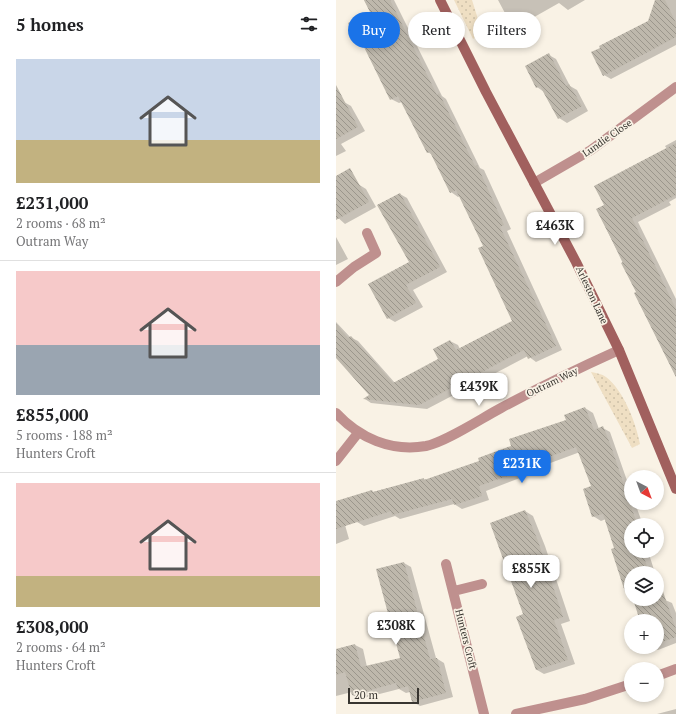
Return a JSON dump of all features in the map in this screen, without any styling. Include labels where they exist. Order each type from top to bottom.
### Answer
[{"type":"street","name":"Arleston Lane","points":[[440,0],[576,262],[618,350],[676,489]]},
{"type":"street","name":"Lundie Close","points":[[534,183],[591,150],[676,87]]},
{"type":"street","points":[[336,282],[354,267],[376,253],[367,233]]},
{"type":"street","name":"Outram Way","points":[[336,414],[358,433],[372,441],[390,446],[412,447],[427,445],[458,431],[533,390],[618,350]]},
{"type":"street","points":[[336,461],[358,433]]},
{"type":"street","name":"Hunters Croft","points":[[446,564],[484,714]]},
{"type":"street","points":[[454,591],[482,584]]},
{"type":"street","points":[[664,673],[676,669]]},
{"type":"street","points":[[516,714],[539,712],[624,686]]},
{"type":"shaded area","points":[[454,0],[472,0],[476,12],[473,12],[473,39],[465,23],[465,12],[460,12]]},
{"type":"shaded area","points":[[591,372],[601,374],[606,377],[618,390],[632,417],[640,444],[632,448]]},
{"type":"building","points":[[364,0],[390,0],[396,12],[370,12]]},
{"type":"building","points":[[655,0],[665,0],[676,23],[676,37],[603,76],[591,52],[600,48],[599,46],[648,21]]},
{"type":"building","points":[[400,20],[408,36],[408,48],[414,48],[437,95],[439,93],[475,166],[477,165],[504,225],[500,227],[556,346],[528,359],[524,350],[419,405],[363,399],[369,395],[336,358],[336,324],[348,338],[351,336],[393,383],[438,359],[433,349],[450,340],[456,350],[512,321],[478,248],[483,246],[456,190],[450,193],[430,152],[427,153],[398,96],[390,100],[364,48],[400,48]]},
{"type":"building","points":[[549,53],[566,86],[569,84],[582,106],[558,119],[540,86],[536,88],[525,66]]},
{"type":"building","points":[[336,85],[358,127],[336,139]]},
{"type":"building","points":[[676,143],[676,195],[632,218],[676,309],[676,377],[634,293],[636,292],[621,263],[623,262],[596,209],[604,205],[594,186]]},
{"type":"building","points":[[350,168],[369,202],[336,220],[336,176]]},
{"type":"building","points":[[400,193],[440,267],[406,285],[416,303],[387,319],[368,284],[409,262],[377,205]]},
{"type":"building","points":[[585,407],[594,430],[603,426],[612,449],[624,485],[624,510],[632,510],[635,518],[624,518],[624,558],[644,558],[647,566],[624,566],[624,589],[611,549],[614,548],[603,514],[592,517],[583,489],[591,486],[576,447],[538,461],[539,464],[533,467],[479,486],[482,496],[454,505],[452,499],[392,515],[391,511],[336,529],[336,501],[372,490],[373,492],[424,478],[424,480],[479,461],[478,458],[511,446],[509,439],[566,420],[564,415]]},
{"type":"building","points":[[525,510],[538,541],[563,617],[554,620],[568,660],[536,670],[516,617],[523,614],[490,523]]},
{"type":"building","points":[[404,562],[430,659],[437,658],[446,693],[412,702],[408,686],[398,689],[396,683],[352,695],[345,672],[336,675],[336,649],[355,644],[361,667],[400,658],[376,569]]},
{"type":"building","points":[[664,594],[676,629],[676,637],[664,641],[664,614],[638,614],[635,606],[664,606]]}]
